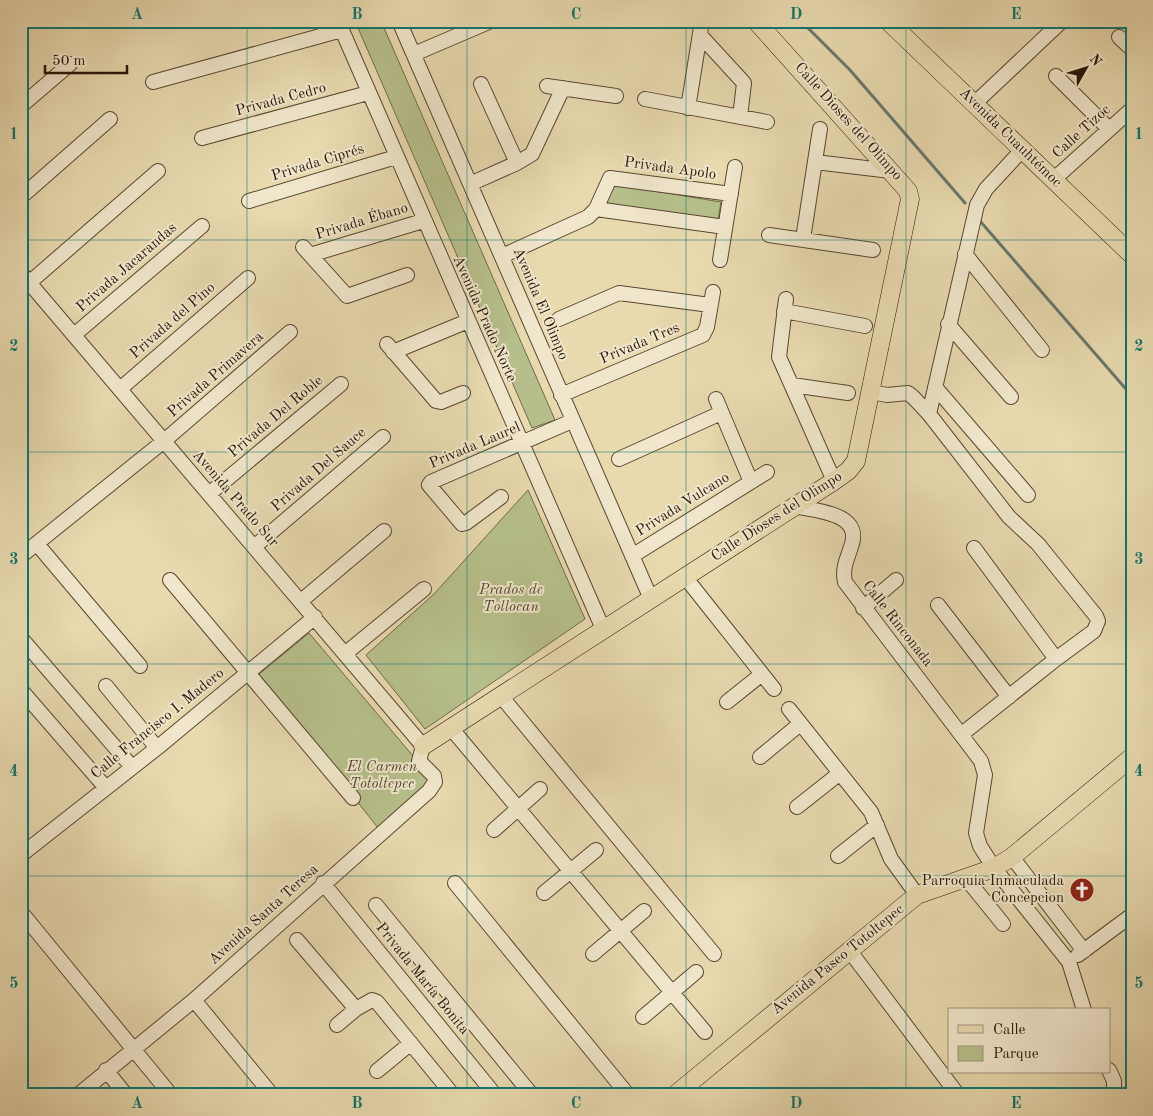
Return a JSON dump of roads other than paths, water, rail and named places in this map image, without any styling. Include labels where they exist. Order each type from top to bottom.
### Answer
[{"type":"main road","name":"Calle Dioses del Olimpo","points":[[423,746],[834,481],[848,471],[856,461],[910,199],[906,186],[756,21]]},
{"type":"main road","name":"Avenida Cuauhtémoc","points":[[888,21],[1132,254]]},
{"type":"main road","name":"Avenida Paseo Totoltepec","points":[[675,1095],[917,895],[994,868],[1012,857],[1132,757]]},
{"type":"street","name":"Avenida El Olimpo","points":[[399,21],[502,256],[560,395],[651,599]]},
{"type":"street","points":[[414,54],[490,21]]},
{"type":"street","points":[[688,108],[702,21]]},
{"type":"street","points":[[974,104],[1062,21]]},
{"type":"street","points":[[154,82],[340,26]]},
{"type":"street","name":"Avenida Prado Norte","points":[[340,26],[423,221],[603,629]]},
{"type":"street","points":[[700,35],[744,83],[740,117]]},
{"type":"street","points":[[1119,37],[1132,49]]},
{"type":"street","points":[[21,106],[70,64]]},
{"type":"street","points":[[1056,76],[1109,129]]},
{"type":"street","points":[[481,84],[517,163]]},
{"type":"street","points":[[547,86],[616,96]]},
{"type":"street","points":[[470,184],[517,163],[532,154],[563,88]]},
{"type":"street","name":"Privada Cedro","points":[[202,138],[368,93]]},
{"type":"street","points":[[645,99],[767,122]]},
{"type":"street","name":"Calle Tizoc","points":[[1053,180],[1132,109]]},
{"type":"street","points":[[21,197],[110,120]]},
{"type":"street","points":[[803,240],[820,129]]},
{"type":"street","points":[[929,414],[948,324],[980,197],[1022,150]]},
{"type":"street","name":"Privada Ciprés","points":[[249,201],[396,157]]},
{"type":"street","points":[[815,162],[891,171]]},
{"type":"street","name":"Privada Apolo","points":[[720,260],[735,167]]},
{"type":"street","points":[[25,278],[158,171]]},
{"type":"street","name":"Privada Apolo","points":[[596,209],[607,180],[614,177],[731,194]]},
{"type":"street","points":[[502,256],[583,220],[596,209],[725,227]]},
{"type":"street","name":"Privada Ébano","points":[[407,275],[347,296],[307,251],[423,221]]},
{"type":"street","name":"Privada Jacarandas","points":[[74,336],[202,226]]},
{"type":"street","points":[[769,235],[873,250]]},
{"type":"street","points":[[965,254],[1042,350]]},
{"type":"street","name":"Avenida Prado Sur","points":[[25,278],[346,653],[423,746]]},
{"type":"street","name":"Privada del Pino","points":[[120,389],[248,278]]},
{"type":"street","name":"Privada Tres","points":[[559,319],[619,293],[711,299],[706,328],[702,335],[560,395]]},
{"type":"street","points":[[834,481],[779,356],[785,305],[865,326]]},
{"type":"street","points":[[463,393],[441,402],[436,401],[390,348],[468,321]]},
{"type":"street","points":[[948,324],[1011,397]]},
{"type":"street","name":"Privada Primavera","points":[[21,556],[164,442],[290,332]]},
{"type":"street","name":"Privada Del Roble","points":[[209,494],[340,384]]},
{"type":"street","points":[[792,385],[848,393]]},
{"type":"street","points":[[935,387],[1028,495]]},
{"type":"street","points":[[871,392],[887,395],[908,393],[929,414],[1009,517],[1038,544],[1098,621],[1094,631],[1054,657],[1009,697],[962,734]]},
{"type":"street","name":"Privada Vulcano","points":[[716,399],[751,482]]},
{"type":"street","points":[[619,459],[721,413]]},
{"type":"street","name":"Privada Laurel","points":[[501,497],[462,524],[429,485],[431,482],[572,422]]},
{"type":"street","name":"Privada Del Sauce","points":[[254,547],[383,437]]},
{"type":"street","name":"Privada Vulcano","points":[[632,556],[766,472]]},
{"type":"street","name":"Calle Rinconada","points":[[794,506],[828,511],[852,530],[853,542],[843,573],[848,589],[962,734],[985,767],[976,833],[980,846],[994,868],[1070,962]]},
{"type":"street","points":[[301,601],[384,531]]},
{"type":"street","points":[[37,544],[140,666]]},
{"type":"street","points":[[974,548],[1054,657]]},
{"type":"street","points":[[685,577],[774,690]]},
{"type":"street","points":[[170,580],[353,798]]},
{"type":"street","points":[[863,608],[896,580]]},
{"type":"street","points":[[346,653],[424,589]]},
{"type":"street","points":[[938,605],[1009,697]]},
{"type":"street","name":"Calle Francisco I. Madero","points":[[23,849],[157,748],[315,617]]},
{"type":"street","points":[[21,638],[132,767]]},
{"type":"street","points":[[727,702],[762,674]]},
{"type":"street","points":[[106,686],[157,748]]},
{"type":"street","points":[[21,690],[106,788]]},
{"type":"street","points":[[501,696],[714,954]]},
{"type":"street","points":[[789,709],[871,812],[891,859],[917,895]]},
{"type":"street","points":[[760,757],[800,724]]},
{"type":"street","points":[[451,728],[705,1032]]},
{"type":"street","name":"Avenida Santa Teresa","points":[[83,1093],[106,1070],[194,1000],[433,786],[434,776],[420,761],[423,746]]},
{"type":"street","points":[[797,807],[840,773]]},
{"type":"street","points":[[494,830],[540,789]]},
{"type":"street","points":[[838,856],[877,826]]},
{"type":"street","points":[[544,893],[596,850]]},
{"type":"street","points":[[1012,857],[1084,951]]},
{"type":"street","points":[[965,877],[1003,924]]},
{"type":"street","points":[[455,882],[628,1095]]},
{"type":"street","name":"Privada María Bonita","points":[[324,883],[496,1095]]},
{"type":"street","points":[[376,905],[532,1095]]},
{"type":"street","points":[[593,954],[644,911]]},
{"type":"street","points":[[21,912],[171,1095]]},
{"type":"street","points":[[1083,1008],[1070,962],[1132,915]]},
{"type":"street","points":[[297,940],[356,1009]]},
{"type":"street","points":[[849,950],[958,1095]]},
{"type":"street","points":[[643,1018],[696,972]]},
{"type":"street","points":[[194,1000],[272,1095]]},
{"type":"street","points":[[337,1025],[368,1001],[376,1002],[411,1043],[448,1093]]},
{"type":"street","points":[[377,1071],[411,1043]]},
{"type":"street","points":[[106,1070],[126,1095]]},
{"type":"street","points":[[1110,1072],[1114,1081],[1114,1095]]},
{"type":"waterway","points":[[801,21],[850,70],[965,203]]},
{"type":"waterway","points":[[980,221],[1132,396]]},
{"type":"place","name":"Parroquia Inmaculada Concepcion","points":[[1082,890]]},
{"type":"park label","name":"Prados de Tollocan","points":[[511,598]]},
{"type":"park label","name":"El Carmen Totoltepec","points":[[382,776]]}]
